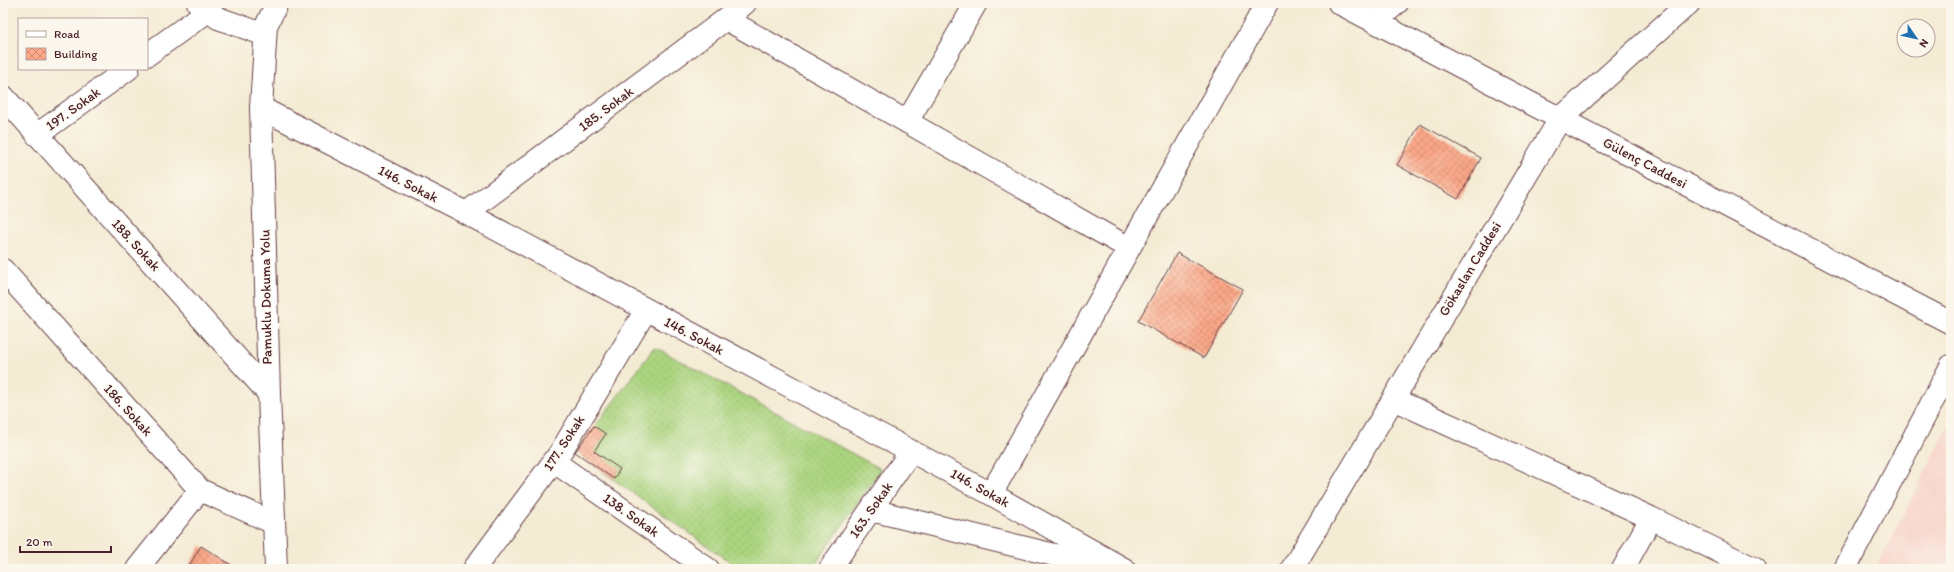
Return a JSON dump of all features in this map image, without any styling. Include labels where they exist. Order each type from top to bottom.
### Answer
[{"type":"street","points":[[148,54],[203,7],[218,18],[266,31],[277,3]]},
{"type":"street","name":"185. Sokak","points":[[466,213],[726,19],[745,3]]},
{"type":"street","points":[[907,122],[976,3]]},
{"type":"street","points":[[992,494],[1267,3]]},
{"type":"street","name":"Gülenç Caddesi","points":[[1339,3],[1951,323]]},
{"type":"street","points":[[1375,22],[1396,3]]},
{"type":"street","name":"Gökaslan Caddesi","points":[[1292,569],[1560,119],[1689,3]]},
{"type":"street","points":[[726,19],[1129,248]]},
{"type":"street","name":"Pamuklu Dokuma Yolu","points":[[266,31],[261,108],[269,394],[276,569]]},
{"type":"street","name":"197. Sokak","points":[[37,135],[127,70]]},
{"type":"street","name":"188. Sokak","points":[[3,96],[269,394]]},
{"type":"street","name":"146. Sokak","points":[[261,108],[466,213],[992,494],[1124,569]]},
{"type":"street","name":"186. Sokak","points":[[3,270],[200,490],[274,523]]},
{"type":"street","name":"177. Sokak","points":[[474,569],[553,461],[646,310]]},
{"type":"street","points":[[1845,569],[1951,366]]},
{"type":"street","points":[[1393,399],[1651,518],[1755,569]]},
{"type":"street","name":"163. Sokak","points":[[830,569],[911,452]]},
{"type":"street","name":"138. Sokak","points":[[553,461],[708,569]]},
{"type":"street","points":[[137,569],[200,490]]},
{"type":"street","points":[[871,510],[1110,569]]},
{"type":"street","points":[[1623,569],[1651,518]]},
{"type":"shaded area","points":[[1951,421],[1951,569],[1876,569]]},
{"type":"green space","points":[[655,347],[881,469],[812,569],[740,569],[575,452]]},
{"type":"building","points":[[1420,124],[1481,158],[1458,199],[1397,165]]},
{"type":"building","points":[[1177,253],[1243,289],[1204,358],[1138,321]]},
{"type":"building","points":[[594,426],[606,434],[594,451],[620,469],[614,479],[575,452]]},
{"type":"building","points":[[201,546],[238,569],[187,569]]}]
